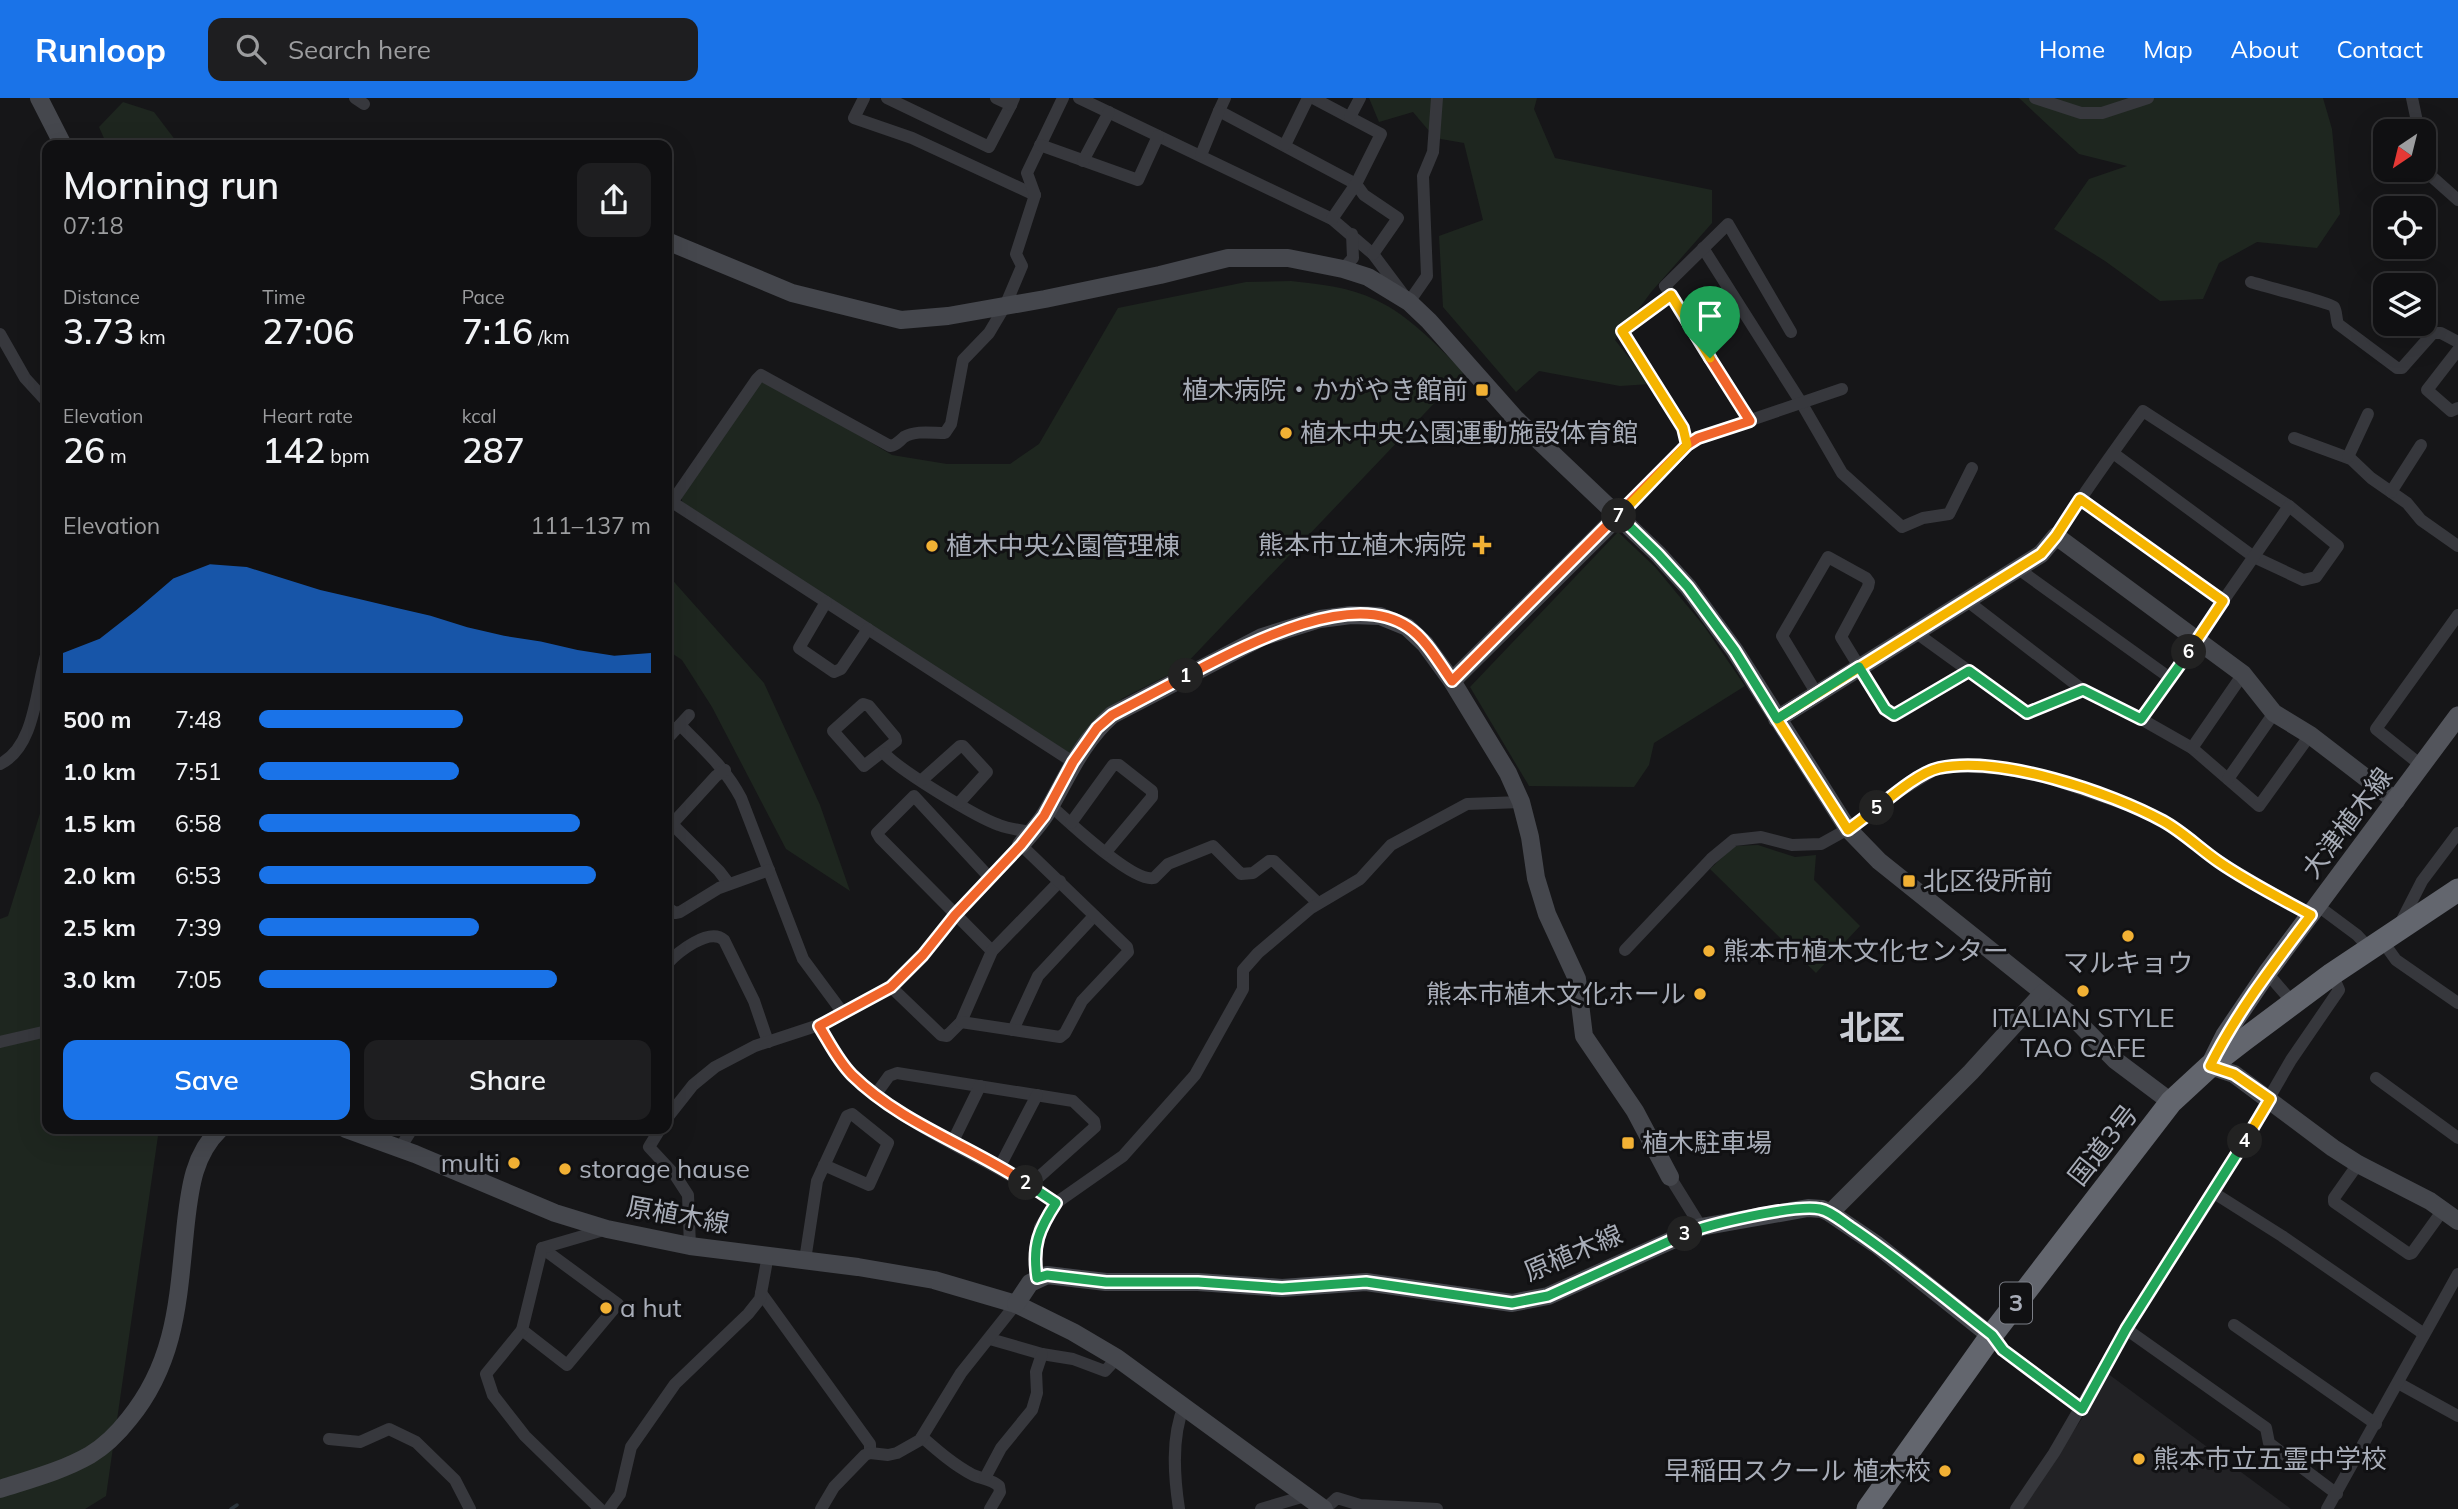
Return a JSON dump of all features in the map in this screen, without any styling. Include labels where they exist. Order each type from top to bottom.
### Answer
[{"type":"highway","name":"国道3号","points":[[1868,1509],[1992,1335],[2171,1102],[2210,1066],[2332,974],[2458,890]]},
{"type":"main road","name":"大津植木線","points":[[2210,1066],[2225,1035],[2267,973],[2458,716]]},
{"type":"street","points":[[39,98],[60,140]]},
{"type":"street","points":[[864,98],[855,118],[912,138],[1035,195]]},
{"type":"street","points":[[887,98],[989,147],[1013,101],[996,98]]},
{"type":"street","points":[[1063,98],[1027,173],[1035,195],[1016,254],[1021,266],[1005,306],[989,333],[963,360],[951,424],[945,433],[919,432],[890,446],[761,376],[672,502],[1073,762]]},
{"type":"street","points":[[1079,98],[1332,219],[1352,234],[1373,254],[1409,302],[1515,418],[1658,554],[1688,587],[1735,651],[1848,830],[1879,861],[2070,1014],[2115,1060],[2171,1102]]},
{"type":"street","points":[[1201,155],[1225,98]]},
{"type":"street","points":[[1285,145],[1310,98],[1381,134],[1356,184],[1332,219]]},
{"type":"street","points":[[1350,117],[1360,98]]},
{"type":"street","points":[[1409,302],[1427,276],[1423,176],[1433,152],[1437,98]]},
{"type":"street","points":[[2035,98],[2081,113],[2102,113],[2148,98]]},
{"type":"street","points":[[2412,98],[2416,119]]},
{"type":"street","points":[[1219,111],[1356,184],[1364,195],[1398,218],[1373,254]]},
{"type":"street","points":[[1083,160],[1109,112]]},
{"type":"street","points":[[1040,145],[1138,180],[1158,136]]},
{"type":"street","points":[[2436,180],[2458,200]]},
{"type":"street","points":[[1750,421],[1665,286],[1728,224],[1791,332]]},
{"type":"street","points":[[1343,269],[1353,258],[1352,234]]},
{"type":"street","points":[[672,243],[792,293],[901,320],[947,316],[1005,306],[1160,275],[1228,258],[1288,258],[1343,269],[1368,277],[1409,302]]},
{"type":"street","points":[[1703,248],[1802,404],[1842,473],[1902,527],[1923,518],[1949,513],[1972,468]]},
{"type":"street","points":[[2251,282],[2329,303],[2334,308],[2338,324],[2397,368],[2402,368],[2433,333],[2441,333],[2458,342]]},
{"type":"street","points":[[1671,295],[1622,331],[1683,428],[1687,445]]},
{"type":"street","points":[[0,334],[25,378],[42,397]]},
{"type":"street","points":[[2458,351],[2427,390],[2451,411],[2458,408]]},
{"type":"street","points":[[1452,681],[1687,445],[1698,438],[1842,389]]},
{"type":"street","points":[[1777,719],[2041,554],[2056,536],[2080,499],[2143,411],[2289,506],[2338,546],[2316,578],[2303,580],[2254,557],[2113,453]]},
{"type":"street","points":[[2348,457],[2368,414]]},
{"type":"street","points":[[2294,438],[2348,457],[2371,478],[2407,503],[2421,520],[2458,546]]},
{"type":"street","points":[[2391,492],[2421,445]]},
{"type":"street","points":[[2080,499],[2223,601]]},
{"type":"street","points":[[2141,719],[2289,506]]},
{"type":"street","points":[[2056,536],[2243,674],[2274,713],[2310,735],[2396,801]]},
{"type":"street","points":[[1817,694],[1782,636],[1828,556],[1869,582],[1841,635],[1885,709],[1894,715],[1969,671]]},
{"type":"street","points":[[2017,568],[2170,678]]},
{"type":"street","points":[[1966,600],[2083,690],[2192,748],[2259,806],[2310,735]]},
{"type":"street","points":[[826,602],[799,648],[834,672],[841,669],[867,629]]},
{"type":"street","points":[[672,1112],[693,1085],[715,1067],[768,1042],[819,1026],[891,987],[1026,839],[1050,806],[1073,762],[1097,728],[1112,715],[1262,637],[1320,619],[1351,615],[1380,616],[1407,627],[1425,644],[1452,681],[1508,773],[1521,802],[1547,914],[1577,979],[1584,1036],[1635,1111],[1670,1177],[1701,1227]]},
{"type":"street","points":[[2422,766],[2376,729],[2458,615]]},
{"type":"street","points":[[1915,632],[2027,713],[2083,690]]},
{"type":"street","points":[[0,764],[9,760],[26,738],[42,672]]},
{"type":"street","points":[[2192,748],[2243,674]]},
{"type":"street","points":[[866,704],[895,737],[894,744],[884,753],[864,766],[833,731],[866,704]]},
{"type":"street","points":[[2228,779],[2274,713]]},
{"type":"street","points":[[672,733],[685,720],[724,770],[741,798],[803,959],[843,1013]]},
{"type":"street","points":[[959,803],[987,772],[963,746],[924,781],[914,796],[879,830],[878,835],[992,951]]},
{"type":"street","points":[[884,753],[959,803],[1026,839],[1060,881],[1128,947],[1127,955],[1082,1001],[1063,1036],[1056,1038],[961,1022]]},
{"type":"street","points":[[1071,823],[1113,765],[1119,765],[1152,791],[1152,797],[1106,852]]},
{"type":"street","points":[[1625,950],[1711,859],[1734,840],[1761,836],[1792,845],[1821,844],[1848,830],[1894,795],[1936,769],[1959,766],[2004,769],[2043,776],[2136,808],[2166,823],[2221,863],[2357,935],[2383,941],[2396,960],[2458,1003]]},
{"type":"street","points":[[672,819],[724,770]]},
{"type":"street","points":[[914,796],[990,878]]},
{"type":"street","points":[[821,1509],[838,1483],[865,1455],[870,1452],[888,1455],[922,1437],[961,1373],[990,1339],[1030,1283],[1037,1278],[1036,1251],[1040,1227],[1056,1203],[1124,1156],[1195,1075],[1243,989],[1243,970],[1258,953],[1318,904],[1360,879],[1391,845],[1467,804],[1521,802]]},
{"type":"street","points":[[1050,806],[1124,867],[1143,877],[1151,879],[1168,864],[1213,845],[1241,874],[1253,873],[1273,860],[1318,904]]},
{"type":"street","points":[[672,825],[729,884]]},
{"type":"street","points":[[2383,941],[2422,881],[2458,833]]},
{"type":"street","points":[[672,910],[680,912],[729,884],[769,870]]},
{"type":"street","points":[[891,987],[943,1037],[947,1036],[961,1022],[992,951],[1060,881]]},
{"type":"street","points":[[1013,1030],[1038,976],[1094,916]]},
{"type":"street","points":[[672,959],[682,949],[713,935],[724,940],[754,1001],[768,1042]]},
{"type":"street","points":[[2267,973],[2294,1004]]},
{"type":"street","points":[[2016,1509],[2082,1409],[2126,1329],[2214,1192],[2291,1060],[2339,990],[2332,974]]},
{"type":"street","points":[[1830,1213],[1971,1072],[2043,993]]},
{"type":"street","points":[[819,1026],[851,1074],[876,1094],[923,1128],[1030,1185],[1056,1203]]},
{"type":"street","points":[[0,1042],[42,1032]]},
{"type":"street","points":[[2210,1066],[2234,1074],[2358,1164],[2430,1201],[2458,1221]]},
{"type":"street","points":[[876,1094],[889,1076],[897,1073],[1073,1101],[1096,1124],[1093,1131],[1030,1185]]},
{"type":"street","points":[[2376,1077],[2458,1138]]},
{"type":"street","points":[[953,1143],[980,1086]]},
{"type":"street","points":[[999,1168],[1037,1094]]},
{"type":"street","points":[[805,1260],[817,1181],[824,1166],[849,1114],[888,1143],[869,1185],[824,1166]]},
{"type":"street","points":[[0,1489],[61,1469],[92,1454],[119,1432],[141,1405],[158,1376],[174,1325],[188,1209],[198,1158],[215,1134]]},
{"type":"street","name":"原植木線","points":[[360,1134],[555,1213],[607,1229],[690,1246],[934,1280],[1016,1304],[1073,1332],[1116,1358],[1324,1509]]},
{"type":"street","points":[[400,1148],[409,1134]]},
{"type":"street","points":[[657,1134],[649,1147],[675,1175],[688,1195],[690,1246]]},
{"type":"street","points":[[2358,1164],[2334,1198],[2334,1202],[2409,1254],[2443,1210]]},
{"type":"street","points":[[2214,1192],[2424,1334]]},
{"type":"street","name":"原植木線","points":[[1037,1278],[1047,1275],[1106,1282],[1198,1282],[1282,1288],[1366,1282],[1512,1303],[1548,1296],[1701,1227],[1792,1210],[1822,1209],[1877,1245],[1992,1335]]},
{"type":"street","points":[[542,1248],[607,1229]]},
{"type":"street","points":[[542,1248],[522,1330],[486,1374],[493,1395],[525,1436],[600,1509]]},
{"type":"street","points":[[522,1330],[567,1365],[618,1304],[542,1248]]},
{"type":"street","points":[[609,1509],[620,1494],[631,1447],[675,1384],[748,1314],[760,1299],[768,1255]]},
{"type":"street","points":[[2327,1509],[2458,1274]]},
{"type":"street","points":[[761,1293],[870,1444],[870,1452]]},
{"type":"street","points":[[2234,1325],[2376,1424]]},
{"type":"street","points":[[2126,1329],[2266,1427],[2269,1443],[2337,1494]]},
{"type":"street","points":[[1992,1335],[2003,1350],[2082,1409]]},
{"type":"street","points":[[990,1339],[1042,1354],[1073,1359],[1105,1371],[1116,1358]]},
{"type":"street","points":[[985,1478],[1001,1448],[1032,1410],[1037,1393],[1036,1372],[1042,1354]]},
{"type":"street","points":[[2398,1383],[2458,1416]]},
{"type":"street","points":[[1179,1509],[1174,1480],[1178,1419],[1184,1406]]},
{"type":"street","points":[[330,1439],[360,1443],[389,1429],[416,1442],[455,1479],[470,1509]]},
{"type":"street","points":[[922,1437],[949,1460],[972,1474],[996,1483],[1000,1489],[990,1509]]},
{"type":"street","points":[[1261,1509],[1305,1496]]},
{"type":"street","points":[[1324,1509],[1337,1498],[1360,1505],[1431,1508]]},
{"type":"shaded area","points":[[1369,98],[1537,98],[1534,109],[1555,158],[1712,190],[1712,223],[1652,291],[1615,340],[1650,384],[1620,386],[1539,371],[1516,392],[1443,307],[1439,236],[1483,220],[1464,143],[1435,138],[1413,112],[1379,122]]},
{"type":"shaded area","points":[[2019,98],[2323,98],[2332,129],[2340,214],[2317,248],[2257,242],[2219,263],[2203,299],[2160,301],[2105,261],[2054,229],[2089,179],[2127,166],[2079,154]]},
{"type":"shaded area","points":[[123,102],[154,112],[175,140],[105,140],[99,127]]},
{"type":"shaded area","points":[[1291,281],[1345,289],[1376,300],[1412,323],[1464,372],[1182,668],[1123,698],[1093,721],[1071,754],[683,505],[681,497],[758,382],[768,381],[892,455],[947,464],[1010,464],[1039,444],[1118,308],[1246,282]]},
{"type":"shaded area","points":[[1618,532],[1655,567],[1704,626],[1745,686],[1654,743],[1649,765],[1634,787],[1529,786],[1470,687]]},
{"type":"shaded area","points":[[672,580],[764,683],[820,805],[850,891],[786,849],[712,707],[682,660],[672,653]]},
{"type":"shaded area","points":[[42,807],[42,1134],[158,1134],[106,1496],[85,1509],[0,1509],[0,919],[8,916]]},
{"type":"shaded area","points":[[1758,845],[1795,857],[1816,855],[1814,880],[1860,926],[1816,973],[1710,869],[1734,846]]},
{"type":"shaded area","name":"熊本市立五霊中学校","points":[[2107,1373],[2291,1509],[2021,1509],[2089,1408]]},
{"type":"waterway","points":[[231,1509],[237,1505]]},
{"type":"place","name":"植木病院・かがやき館前","points":[[1482,390]]},
{"type":"place","name":"植木中央公園運動施設体育館","points":[[1286,433]]},
{"type":"place","name":"熊本市立植木病院","points":[[1482,545]]},
{"type":"place","name":"植木中央公園管理棟","points":[[932,546]]},
{"type":"place","name":"北区役所前","points":[[1909,881]]},
{"type":"place","name":"マルキョウ","points":[[2128,936]]},
{"type":"place","name":"熊本市植木文化センター","points":[[1709,951]]},
{"type":"place","name":"ITALIAN STYLE TAO CAFE","points":[[2083,991]]},
{"type":"place","name":"熊本市植木文化ホール","points":[[1700,994]]},
{"type":"place","name":"植木駐車場","points":[[1628,1143]]},
{"type":"place","name":"multi","points":[[514,1163]]},
{"type":"place","name":"storage hause","points":[[565,1169]]},
{"type":"place","name":"a hut","points":[[606,1308]]},
{"type":"place","name":"熊本市立五霊中学校","points":[[2139,1459]]},
{"type":"place","name":"早稲田スクール 植木校","points":[[1945,1471]]},
{"type":"district","name":"北区","points":[[1872,1027]]},
{"type":"route","points":[[1710,358],[1671,295],[1622,331],[1683,428],[1687,445],[1618,517],[1658,554],[1688,587],[1735,651],[1777,719],[1859,667],[1885,709],[1894,715],[1969,671],[2027,713],[2083,690],[2141,719],[2223,601],[2080,499],[2041,554],[2017,568],[1777,719],[1848,830],[1894,795],[1936,769],[1959,766],[2004,769],[2043,776],[2092,791],[2166,823],[2221,863],[2311,915],[2225,1035],[2210,1066],[2234,1074],[2270,1099],[2109,1357],[2082,1409],[2003,1350],[1992,1335],[1877,1245],[1822,1209],[1792,1210],[1701,1227],[1548,1296],[1512,1303],[1366,1282],[1282,1288],[1198,1282],[1106,1282],[1047,1275],[1037,1278],[1036,1251],[1040,1227],[1056,1203],[1022,1180],[923,1128],[867,1087],[851,1074],[819,1026],[891,987],[923,955],[955,915],[1021,845],[1044,816],[1073,762],[1097,728],[1112,715],[1145,697],[1262,637],[1320,619],[1351,615],[1380,616],[1407,627],[1425,644],[1452,681],[1687,445],[1698,438],[1750,421],[1710,358]]}]
